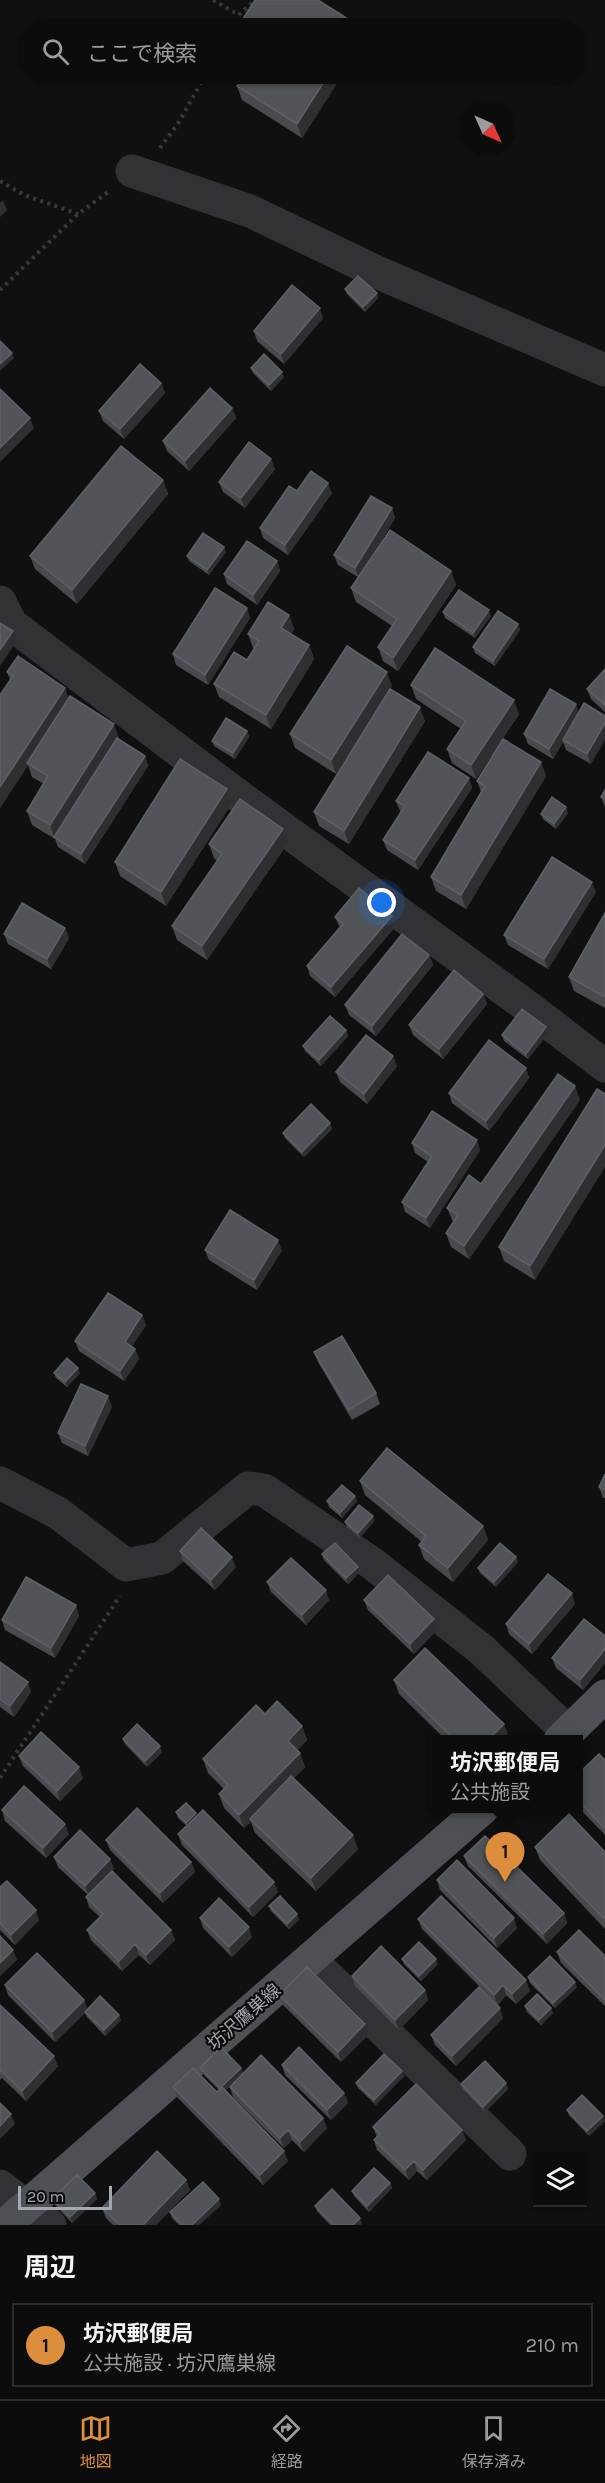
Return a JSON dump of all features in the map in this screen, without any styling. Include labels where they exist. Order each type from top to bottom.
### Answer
[{"type":"main road","points":[[565,1735],[605,1696]]},
{"type":"main road","name":"坊沢鷹巣線","points":[[26,2219],[310,1959],[478,1813]]},
{"type":"street","points":[[132,171],[250,211],[379,273],[605,370]]},
{"type":"street","points":[[0,602],[11,624],[244,800],[524,1004],[605,1066]]},
{"type":"street","points":[[0,1483],[58,1513],[126,1565],[162,1558],[248,1488],[264,1490],[373,1564],[482,1650],[563,1735]]},
{"type":"street","points":[[310,1959],[510,2154]]},
{"type":"street","points":[[0,2186],[26,2219]]},
{"type":"path","points":[[213,0],[239,15]]},
{"type":"path","points":[[237,18],[255,0]]},
{"type":"path","points":[[0,181],[24,195],[78,214]]},
{"type":"path","points":[[0,1778],[142,1562]]},
{"type":"building","points":[[255,0],[318,0],[346,18],[243,18]]},
{"type":"building","points":[[238,84],[323,84],[297,124],[237,86]]},
{"type":"building","points":[[358,276],[377,293],[363,307],[345,289]]},
{"type":"building","points":[[292,285],[320,308],[281,354],[254,331]]},
{"type":"building","points":[[0,341],[12,353],[0,364]]},
{"type":"building","points":[[264,354],[282,372],[269,385],[251,368]]},
{"type":"building","points":[[140,364],[161,383],[120,429],[99,411]]},
{"type":"building","points":[[210,388],[232,408],[185,461],[163,441]]},
{"type":"building","points":[[0,389],[30,418],[0,448]]},
{"type":"building","points":[[249,442],[271,459],[241,498],[219,482]]},
{"type":"building","points":[[121,446],[163,480],[72,590],[30,556]]},
{"type":"building","points":[[311,471],[328,483],[285,545],[260,528],[289,486],[297,491]]},
{"type":"building","points":[[371,496],[392,508],[355,568],[334,555]]},
{"type":"building","points":[[390,530],[451,571],[393,658],[378,647],[397,619],[351,588]]},
{"type":"building","points":[[203,533],[224,547],[207,570],[187,556]]},
{"type":"building","points":[[247,541],[277,561],[253,595],[224,574]]},
{"type":"building","points":[[215,588],[247,608],[205,675],[173,654]]},
{"type":"building","points":[[459,590],[489,610],[473,633],[443,612]]},
{"type":"building","points":[[268,602],[289,615],[281,628],[309,645],[266,715],[214,684],[234,652],[247,660],[259,641],[248,634]]},
{"type":"building","points":[[498,611],[518,624],[493,661],[473,647]]},
{"type":"building","points":[[0,623],[13,631],[0,650]]},
{"type":"building","points":[[347,646],[387,672],[331,760],[290,734]]},
{"type":"building","points":[[435,648],[514,700],[471,765],[447,749],[466,721],[411,685]]},
{"type":"building","points":[[18,656],[65,688],[0,787],[0,695],[13,676],[7,672]]},
{"type":"building","points":[[605,669],[605,705],[587,689]]},
{"type":"building","points":[[390,689],[420,707],[344,831],[314,812]]},
{"type":"building","points":[[550,689],[576,704],[549,749],[524,734]]},
{"type":"building","points":[[70,696],[114,724],[50,825],[27,811],[48,776],[27,763]]},
{"type":"building","points":[[584,703],[605,716],[605,723],[587,754],[563,740]]},
{"type":"building","points":[[226,718],[247,731],[233,753],[212,741]]},
{"type":"building","points":[[117,738],[145,756],[81,854],[54,837]]},
{"type":"building","points":[[503,739],[541,762],[461,895],[431,877],[485,786],[477,781]]},
{"type":"building","points":[[428,752],[469,778],[415,860],[383,840],[405,806],[396,801]]},
{"type":"building","points":[[180,759],[227,789],[161,892],[115,862]]},
{"type":"building","points":[[552,797],[566,807],[554,824],[541,814]]},
{"type":"building","points":[[240,799],[283,829],[202,946],[172,926],[222,854],[209,844]]},
{"type":"building","points":[[552,857],[592,882],[544,959],[504,935]]},
{"type":"building","points":[[359,888],[392,916],[331,987],[307,966],[343,924],[335,917]]},
{"type":"building","points":[[22,903],[65,928],[47,959],[4,934]]},
{"type":"building","points":[[605,913],[605,997],[569,977]]},
{"type":"building","points":[[402,934],[429,955],[372,1026],[345,1005]]},
{"type":"building","points":[[454,970],[483,994],[439,1049],[409,1025]]},
{"type":"building","points":[[522,1009],[546,1027],[526,1054],[502,1035]]},
{"type":"building","points":[[330,1016],[346,1030],[319,1060],[303,1046]]},
{"type":"building","points":[[366,1035],[393,1056],[364,1094],[336,1072]]},
{"type":"building","points":[[489,1040],[526,1068],[486,1121],[449,1093]]},
{"type":"building","points":[[558,1074],[575,1086],[464,1246],[446,1233],[458,1215],[447,1208],[469,1175],[481,1184]]},
{"type":"building","points":[[597,1089],[605,1094],[605,1145],[530,1266],[499,1247]]},
{"type":"building","points":[[311,1104],[330,1123],[302,1152],[283,1133]]},
{"type":"building","points":[[432,1111],[477,1140],[426,1218],[402,1202],[432,1156],[412,1143]]},
{"type":"building","points":[[230,1210],[278,1240],[254,1280],[205,1250]]},
{"type":"building","points":[[108,1293],[142,1315],[125,1342],[135,1349],[120,1371],[75,1341]]},
{"type":"building","points":[[342,1336],[376,1393],[349,1410],[314,1352]]},
{"type":"building","points":[[67,1358],[78,1368],[65,1382],[54,1373]]},
{"type":"building","points":[[81,1384],[108,1396],[85,1446],[58,1433]]},
{"type":"building","points":[[387,1448],[483,1526],[448,1568],[419,1545],[426,1536],[360,1481]]},
{"type":"building","points":[[605,1474],[605,1490],[599,1487]]},
{"type":"building","points":[[342,1485],[355,1496],[340,1513],[327,1501]]},
{"type":"building","points":[[359,1505],[373,1516],[358,1533],[345,1522]]},
{"type":"building","points":[[201,1528],[232,1557],[211,1580],[180,1551]]},
{"type":"building","points":[[335,1543],[358,1567],[346,1578],[322,1554]]},
{"type":"building","points":[[500,1543],[516,1557],[494,1582],[478,1568]]},
{"type":"building","points":[[291,1558],[326,1590],[302,1615],[267,1582]]},
{"type":"building","points":[[548,1574],[572,1593],[529,1644],[506,1624]]},
{"type":"building","points":[[388,1575],[434,1619],[410,1644],[364,1600]]},
{"type":"building","points":[[26,1577],[76,1605],[51,1648],[2,1620]]},
{"type":"building","points":[[584,1619],[605,1636],[605,1649],[580,1680],[552,1658]]},
{"type":"building","points":[[425,1648],[504,1724],[493,1735],[450,1735],[394,1680]]},
{"type":"building","points":[[0,1662],[28,1682],[10,1706],[0,1699]]},
{"type":"building","points":[[277,1701],[302,1726],[288,1741],[300,1753],[239,1815],[219,1794],[228,1785],[203,1759],[256,1705],[265,1714]]},
{"type":"building","points":[[137,1724],[160,1746],[145,1761],[123,1739]]},
{"type":"building","points":[[41,1732],[79,1767],[57,1791],[19,1756]]},
{"type":"building","points":[[599,1754],[605,1760],[605,1829],[583,1805],[583,1769]]},
{"type":"building","points":[[291,1776],[353,1835],[311,1878],[250,1819]]},
{"type":"building","points":[[24,1786],[65,1824],[43,1848],[2,1810]]},
{"type":"building","points":[[186,1803],[196,1813],[186,1823],[176,1812]]},
{"type":"building","points":[[137,1808],[191,1862],[160,1893],[106,1840]]},
{"type":"building","points":[[203,1810],[274,1882],[249,1907],[178,1834]]},
{"type":"building","points":[[569,1814],[605,1852],[605,1916],[603,1918],[535,1847]]},
{"type":"building","points":[[80,1830],[110,1859],[85,1886],[54,1857]]},
{"type":"building","points":[[485,1836],[564,1913],[543,1934],[464,1856]]},
{"type":"building","points":[[457,1860],[514,1918],[494,1938],[437,1880]]},
{"type":"building","points":[[112,1871],[171,1930],[146,1955],[135,1944],[119,1961],[87,1930],[103,1914],[86,1897]]},
{"type":"building","points":[[7,1881],[36,1910],[11,1935],[0,1923],[0,1887]]},
{"type":"building","points":[[280,1896],[297,1914],[287,1924],[269,1906]]},
{"type":"building","points":[[441,1896],[526,1980],[512,1994],[503,1985],[494,1995],[418,1919]]},
{"type":"building","points":[[219,1898],[249,1927],[229,1947],[200,1918]]},
{"type":"building","points":[[579,1930],[605,1956],[605,2000],[557,1952]]},
{"type":"building","points":[[0,1936],[13,1950],[0,1963]]},
{"type":"building","points":[[419,1942],[436,1959],[419,1976],[402,1959]]},
{"type":"building","points":[[381,1946],[425,1990],[395,2020],[352,1976]]},
{"type":"building","points":[[37,1953],[84,2000],[52,2032],[5,1985]]},
{"type":"building","points":[[550,1956],[575,1982],[553,2003],[528,1977]]},
{"type":"building","points":[[307,1967],[365,2024],[338,2052],[279,1995]]},
{"type":"building","points":[[479,1987],[500,2008],[452,2056],[431,2035]]},
{"type":"building","points":[[537,1994],[551,2008],[539,2020],[525,2006]]},
{"type":"building","points":[[100,1996],[119,2015],[104,2030],[85,2012]]},
{"type":"building","points":[[0,2005],[54,2056],[22,2091],[0,2070]]},
{"type":"building","points":[[221,2047],[241,2068],[220,2088],[200,2068]]},
{"type":"building","points":[[299,2047],[344,2093],[327,2110],[282,2065]]},
{"type":"building","points":[[384,2054],[402,2071],[374,2100],[356,2083]]},
{"type":"building","points":[[261,2055],[323,2118],[300,2142],[288,2130],[280,2138],[230,2087]]},
{"type":"building","points":[[485,2061],[506,2083],[483,2107],[461,2084]]},
{"type":"building","points":[[193,2068],[217,2092],[222,2087],[284,2151],[260,2175],[173,2087]]},
{"type":"building","points":[[416,2084],[462,2130],[423,2170],[414,2161],[405,2170],[374,2140],[380,2134],[373,2127]]},
{"type":"building","points":[[582,2095],[603,2116],[587,2131],[567,2110]]},
{"type":"building","points":[[0,2103],[11,2114],[0,2126]]},
{"type":"building","points":[[157,2151],[186,2180],[143,2225],[120,2225],[102,2208]]},
{"type":"building","points":[[374,2168],[390,2183],[367,2206],[352,2191]]},
{"type":"building","points":[[77,2175],[95,2193],[70,2217],[52,2199]]},
{"type":"building","points":[[203,2182],[219,2199],[192,2225],[182,2225],[170,2212]]},
{"type":"building","points":[[332,2189],[360,2218],[353,2225],[334,2225],[315,2206]]},
{"type":"place","name":"坊沢郵便局","points":[[505,1882]]}]
